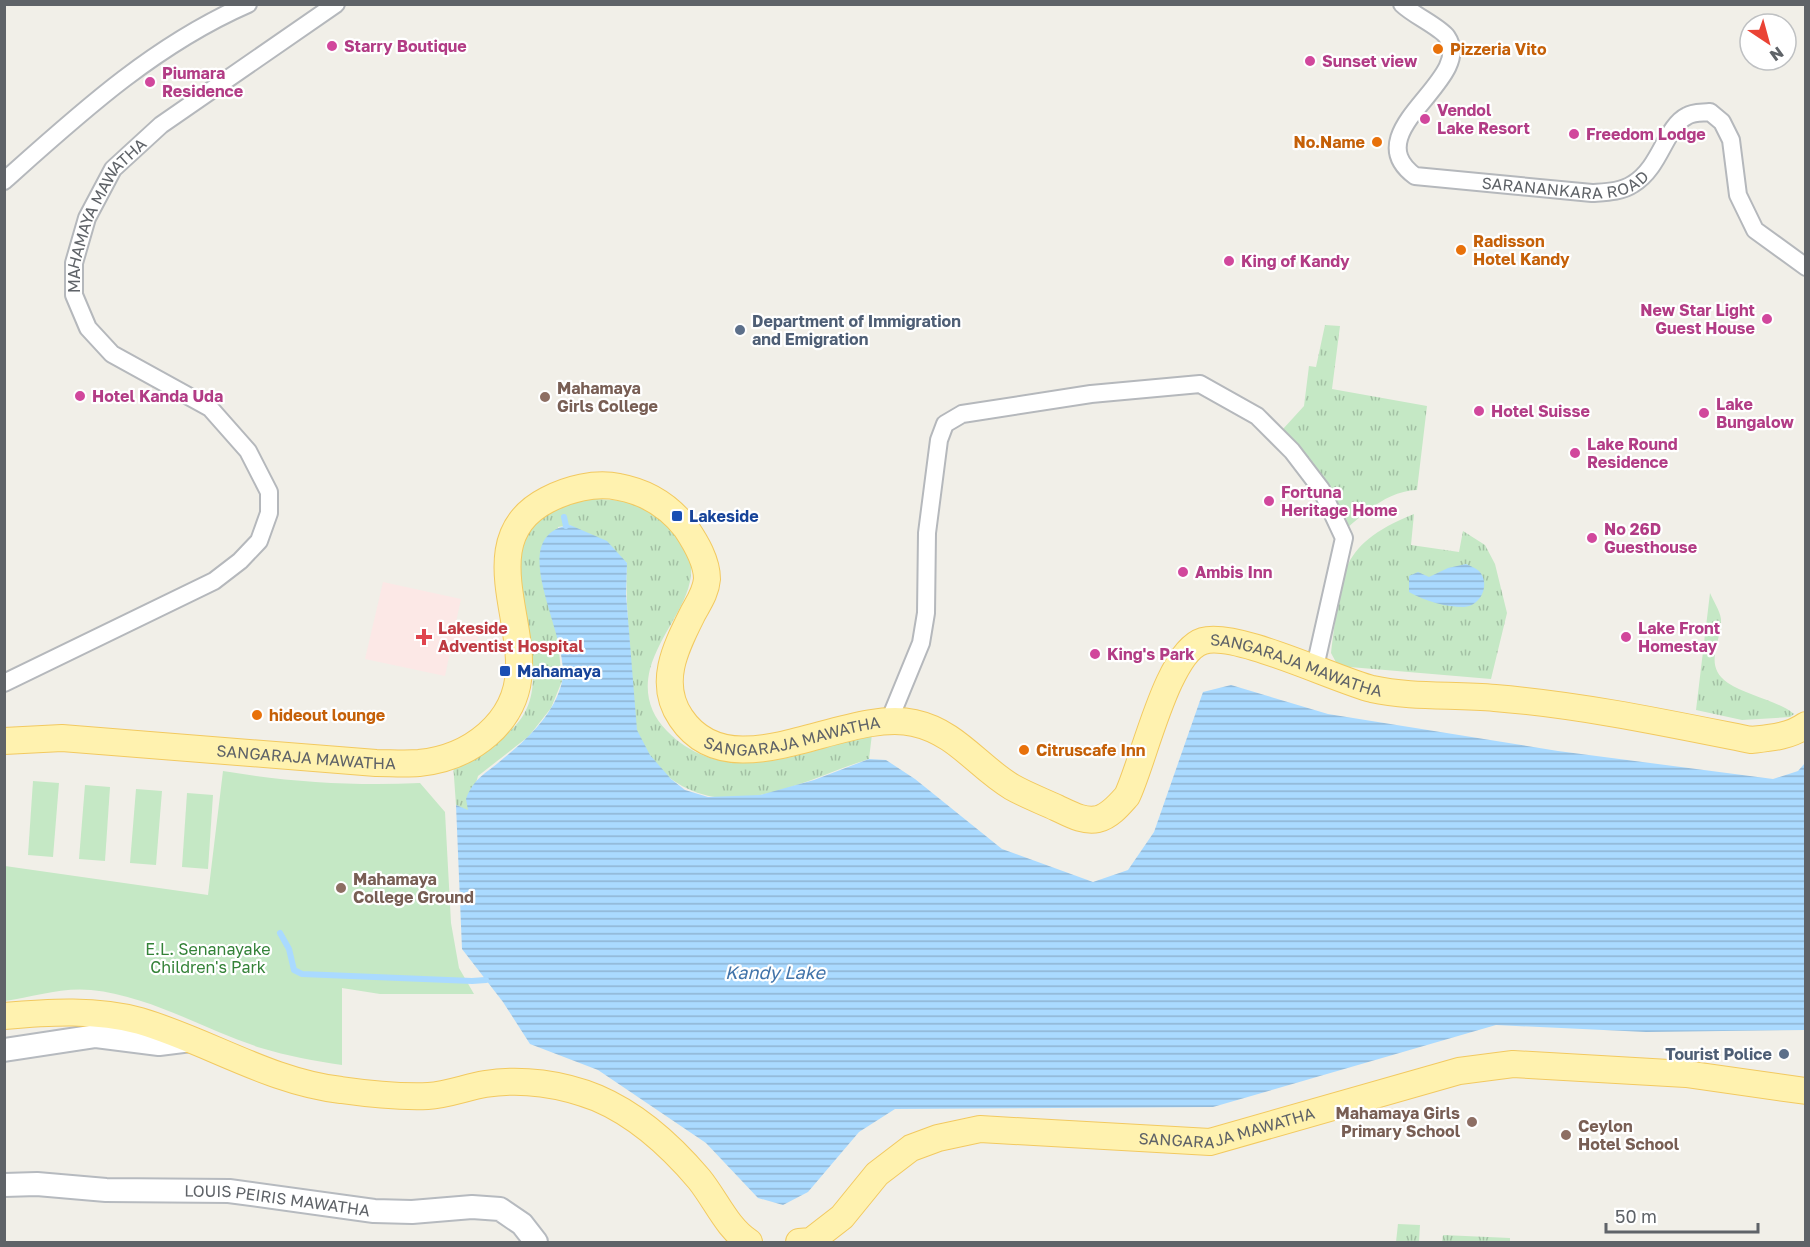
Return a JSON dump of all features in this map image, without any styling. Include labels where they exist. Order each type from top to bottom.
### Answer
[{"type":"main road","name":"SANGARAJA MAWATHA","points":[[4,741],[63,738],[376,763],[422,763],[448,756],[486,738],[506,717],[516,689],[519,670],[517,639],[506,570],[515,532],[527,514],[562,492],[583,487],[616,486],[648,495],[677,516],[691,535],[706,567],[705,592],[678,645],[669,674],[671,701],[695,737],[723,748],[754,749],[789,745],[856,724],[889,721],[913,722],[953,738],[1012,787],[1078,819],[1098,819],[1112,812],[1127,796],[1173,671],[1185,652],[1203,641],[1223,640],[1315,667],[1373,689],[1496,698],[1618,715],[1751,740],[1774,738],[1797,731],[1806,725]]},
{"type":"main road","points":[[4,1016],[43,1013],[111,1015],[140,1021],[256,1067],[317,1086],[339,1090],[428,1096],[506,1081],[551,1084],[596,1098],[624,1112],[651,1130],[699,1179],[738,1235],[750,1242]]},
{"type":"main road","points":[[4,1050],[96,1036],[159,1044],[191,1040]]},
{"type":"main road","name":"SANGARAJA MAWATHA","points":[[799,1242],[811,1241],[842,1217],[877,1174],[911,1148],[938,1138],[980,1129],[1210,1142],[1459,1071],[1513,1064],[1686,1074],[1806,1091]]},
{"type":"main road","name":"LOUIS PEIRIS MAWATHA","points":[[4,1185],[37,1184],[106,1190],[228,1191],[375,1211],[412,1212],[472,1207],[500,1209],[522,1224],[536,1242]]},
{"type":"street","points":[[4,181],[120,79],[208,22],[248,4]]},
{"type":"street","name":"MAHAMAYA MAWATHA","points":[[4,683],[214,580],[240,561],[259,541],[270,513],[269,492],[248,451],[210,408],[112,354],[88,328],[74,295],[74,263],[87,218],[113,169],[162,125],[336,4]]},
{"type":"street","name":"SARANANKARA ROAD","points":[[1402,4],[1446,35],[1453,50],[1451,64],[1426,94],[1398,140],[1398,154],[1405,168],[1415,176],[1592,194],[1619,190],[1632,185],[1651,171],[1678,122],[1689,114],[1710,112],[1722,122],[1731,140],[1738,195],[1755,230],[1806,267]]},
{"type":"street","points":[[889,721],[921,644],[926,613],[927,533],[939,440],[945,423],[962,414],[1091,394],[1200,384],[1257,416],[1292,451],[1321,489],[1344,538],[1315,667]]},
{"type":"shaded area","name":"Lakeside Adventist Hospital","points":[[383,582],[461,599],[456,622],[480,628],[475,652],[451,647],[445,676],[365,659]]},
{"type":"green space","points":[[1325,325],[1340,326],[1332,389],[1427,406],[1417,490],[1406,491],[1387,498],[1346,529],[1312,464],[1283,429],[1304,406],[1309,366],[1316,367]]},
{"type":"green space","points":[[587,499],[622,501],[642,507],[670,527],[685,545],[691,563],[690,580],[685,598],[657,650],[648,678],[650,703],[656,718],[667,731],[690,749],[714,759],[740,763],[793,757],[872,734],[869,759],[769,793],[734,798],[718,797],[688,789],[662,772],[643,746],[635,723],[627,601],[627,563],[570,525],[558,527],[550,607],[557,631],[562,681],[551,708],[529,736],[478,776],[468,811],[456,805],[453,763],[499,740],[512,729],[528,705],[533,678],[531,648],[520,586],[518,557],[525,532],[544,511]]},
{"type":"green space","points":[[1414,514],[1411,545],[1459,552],[1463,531],[1485,545],[1495,564],[1507,613],[1491,679],[1338,666],[1331,653],[1341,584],[1355,552],[1388,526]]},
{"type":"green space","points":[[1710,593],[1721,619],[1715,653],[1716,669],[1720,676],[1735,687],[1788,710],[1794,714],[1790,717],[1742,720],[1696,710]]},
{"type":"green space","name":"E.L. Senanayake Children's Park","points":[[223,771],[321,782],[420,783],[445,812],[451,923],[459,968],[474,994],[380,994],[342,988],[342,1065],[261,1048],[156,1006],[113,993],[80,989],[5,1001],[5,866],[208,895]]},
{"type":"green space","points":[[33,781],[59,783],[53,857],[28,855]]},
{"type":"green space","points":[[85,785],[110,787],[105,861],[79,859]]},
{"type":"green space","points":[[136,789],[162,791],[156,865],[130,863]]},
{"type":"green space","points":[[187,793],[213,795],[208,869],[182,867]]},
{"type":"green space","points":[[1398,1224],[1420,1225],[1419,1242],[1396,1242]]},
{"type":"green space","points":[[1443,1235],[1510,1238],[1510,1242],[1442,1242]]},
{"type":"water","name":"Kandy Lake","points":[[570,525],[607,541],[627,563],[626,594],[637,730],[650,755],[671,779],[685,790],[708,797],[760,795],[814,780],[869,759],[886,760],[915,779],[1002,849],[1093,882],[1128,870],[1154,832],[1203,692],[1231,685],[1328,714],[1558,751],[1773,779],[1798,771],[1805,763],[1805,1030],[1646,1032],[1496,1025],[1213,1107],[895,1109],[859,1132],[808,1192],[783,1205],[758,1198],[706,1143],[598,1070],[530,1044],[503,1002],[462,949],[456,805],[468,810],[466,799],[475,782],[537,727],[558,694],[562,682],[562,663],[544,591],[540,568],[541,548],[550,533]]},
{"type":"water","points":[[1466,564],[1479,571],[1484,582],[1482,594],[1470,606],[1443,605],[1409,592],[1409,576],[1418,572],[1429,577],[1448,568]]},
{"type":"waterway","points":[[564,517],[566,526]]},
{"type":"waterway","points":[[280,933],[289,949],[294,970],[302,974],[486,980]]},
{"type":"place","name":"Starry Boutique","points":[[332,46]]},
{"type":"place","name":"Pizzeria Vito","points":[[1438,49]]},
{"type":"place","name":"Sunset view","points":[[1310,61]]},
{"type":"place","name":"Piumara Residence","points":[[150,82]]},
{"type":"place","name":"Vendol Lake Resort","points":[[1425,119]]},
{"type":"place","name":"Freedom Lodge","points":[[1574,134]]},
{"type":"place","name":"No.Name","points":[[1377,142]]},
{"type":"place","name":"Radisson Hotel Kandy","points":[[1461,250]]},
{"type":"place","name":"King of Kandy","points":[[1229,261]]},
{"type":"place","name":"New Star Light Guest House","points":[[1767,319]]},
{"type":"place","name":"Department of Immigration and Emigration","points":[[740,330]]},
{"type":"place","name":"Hotel Kanda Uda","points":[[80,396]]},
{"type":"place","name":"Mahamaya Girls College","points":[[545,397]]},
{"type":"place","name":"Hotel Suisse","points":[[1479,411]]},
{"type":"place","name":"Lake Bungalow","points":[[1704,413]]},
{"type":"place","name":"Lake Round Residence","points":[[1575,453]]},
{"type":"place","name":"Fortuna Heritage Home","points":[[1269,501]]},
{"type":"place","name":"Lakeside","points":[[677,516]]},
{"type":"place","name":"No 26D Guesthouse","points":[[1592,538]]},
{"type":"place","name":"Ambis Inn","points":[[1183,572]]},
{"type":"place","name":"Lakeside Adventist Hospital","points":[[424,637]]},
{"type":"place","name":"Lake Front Homestay","points":[[1626,637]]},
{"type":"place","name":"King's Park","points":[[1095,654]]},
{"type":"place","name":"Mahamaya","points":[[505,671]]},
{"type":"place","name":"hideout lounge","points":[[257,715]]},
{"type":"place","name":"Citruscafe Inn","points":[[1024,750]]},
{"type":"place","name":"Mahamaya College Ground","points":[[341,888]]},
{"type":"place","name":"Tourist Police","points":[[1784,1054]]},
{"type":"place","name":"Mahamaya Girls Primary School","points":[[1472,1122]]},
{"type":"place","name":"Ceylon Hotel School","points":[[1566,1135]]}]
